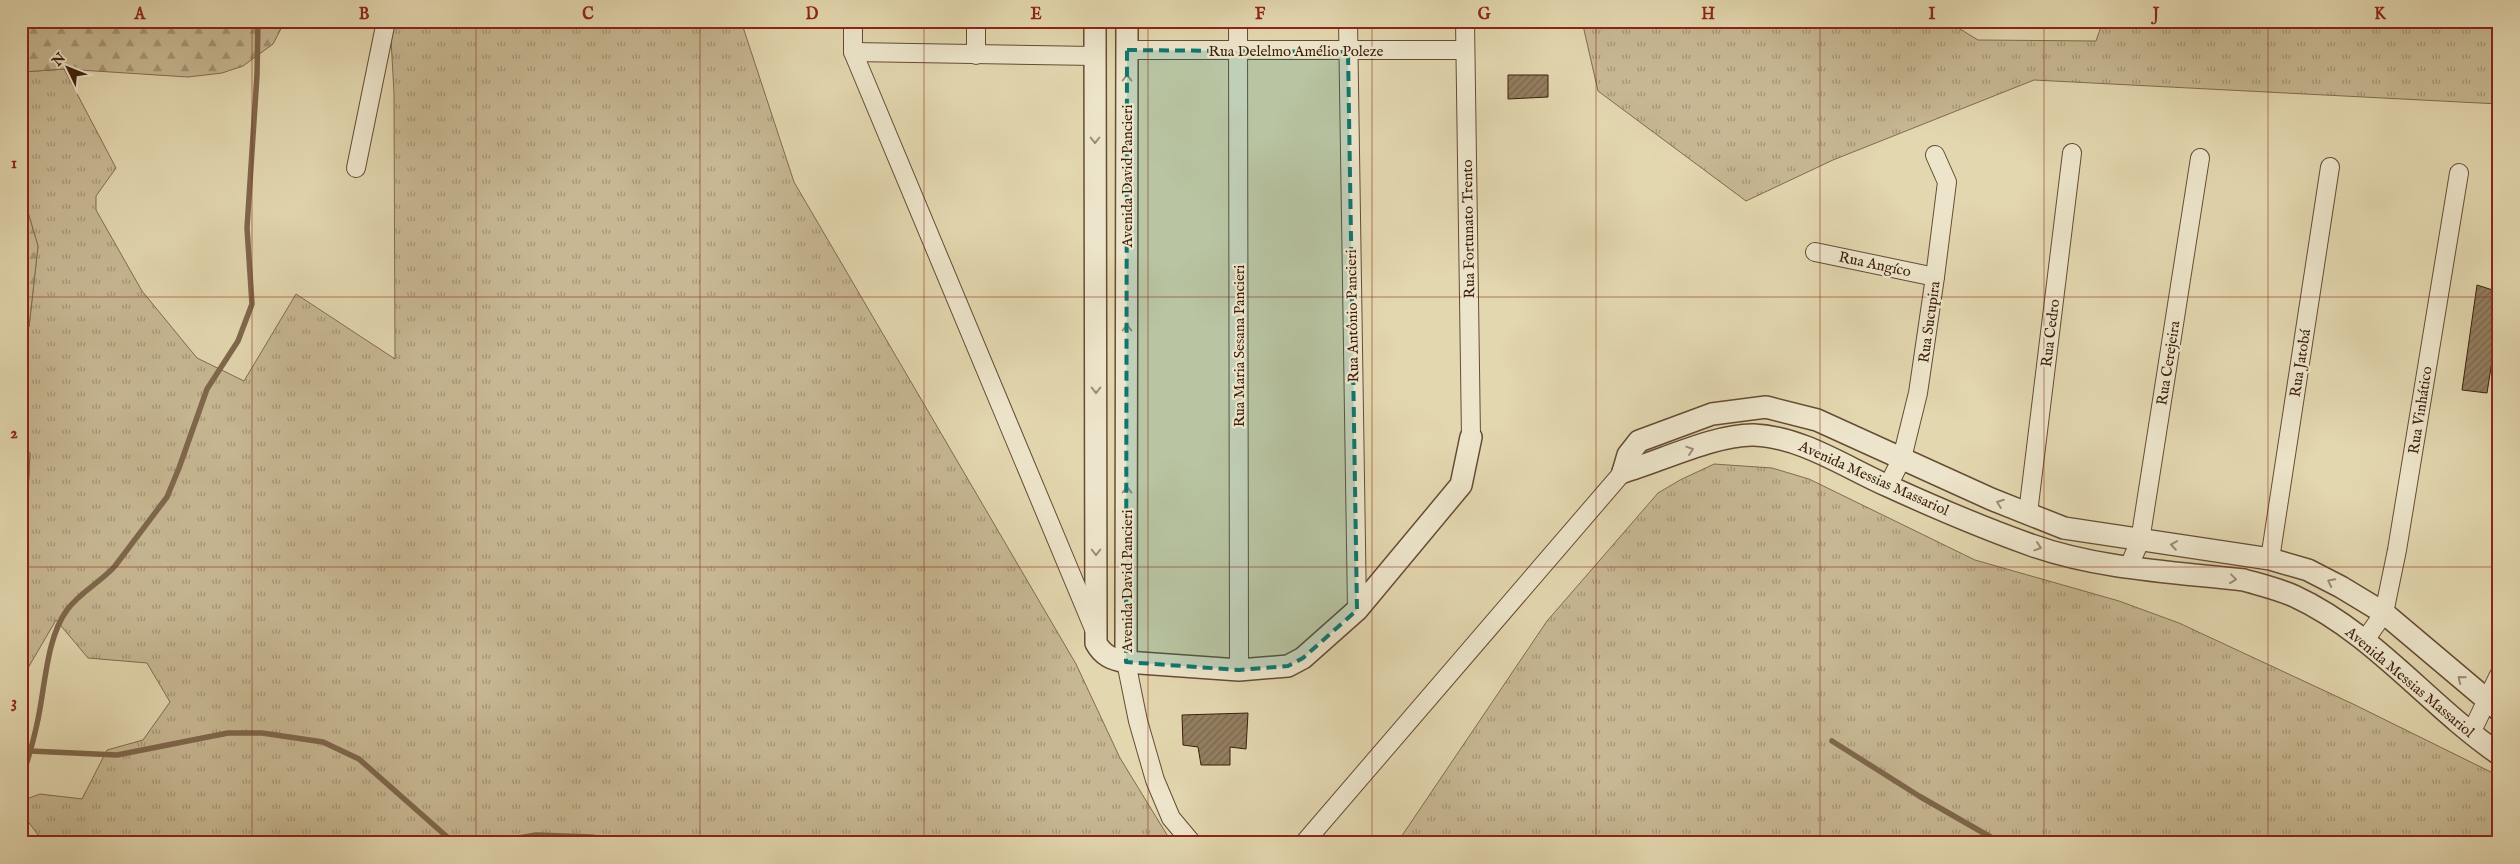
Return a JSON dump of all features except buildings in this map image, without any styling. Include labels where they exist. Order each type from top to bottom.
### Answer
[{"type":"street","points":[[356,168],[386,21]]},
{"type":"street","points":[[853,21],[853,52],[1096,634]]},
{"type":"street","points":[[976,21],[976,55]]},
{"type":"street","name":"Avenida David Pancieri","points":[[1094,21],[1096,643],[1104,654],[1126,662],[1127,21]]},
{"type":"street","name":"Rua Maria Sesana Pancieri","points":[[1238,21],[1239,670]]},
{"type":"street","name":"Rua Antônio Pancieri","points":[[1348,21],[1357,610]]},
{"type":"street","name":"Rua Fortunato Trento","points":[[1465,21],[1471,437]]},
{"type":"street","name":"Rua Delelmo Amélio Poleze","points":[[1127,50],[1348,52],[1466,50]]},
{"type":"street","points":[[853,52],[1095,56]]},
{"type":"street","name":"Rua Cedro","points":[[2028,513],[2072,153]]},
{"type":"street","name":"Rua Sucupira","points":[[1888,486],[1902,458],[1918,393],[1936,277],[1947,182],[1935,155]]},
{"type":"street","name":"Rua Cerejeira","points":[[2129,566],[2140,541],[2200,158]]},
{"type":"street","name":"Rua Jatobá","points":[[2270,559],[2330,166]]},
{"type":"street","name":"Rua Vinhático","points":[[2365,640],[2384,613],[2399,540],[2459,173]]},
{"type":"street","name":"Rua Angíco","points":[[1815,252],[1936,277]]},
{"type":"street","name":"Avenida Messias Massariol","points":[[1623,472],[1628,455],[1640,441],[1712,414],[1766,407],[1817,420],[1991,499],[2064,528],[2140,541],[2270,559],[2308,570],[2384,613],[2493,705]]},
{"type":"street","name":"Avenida Messias Massariol","points":[[1623,472],[1701,446],[1753,435],[1779,439],[1811,449],[1888,486],[2031,545],[2068,557],[2244,580],[2271,587],[2295,597],[2365,640],[2471,733],[2499,754]]},
{"type":"street","points":[[1192,843],[1171,818],[1155,780],[1138,721],[1126,662],[1239,670],[1288,666],[1303,658],[1357,610],[1461,485],[1471,437]]},
{"type":"street","points":[[1304,843],[1623,472]]},
{"type":"street","points":[[2471,733],[2493,705],[2499,675]]},
{"type":"highlighted area","points":[[1127,50],[1348,52],[1357,610],[1303,658],[1288,666],[1239,670],[1126,662]]},
{"type":"green space","points":[[21,21],[285,21],[273,44],[243,66],[222,73],[188,77],[64,69],[23,72],[21,76]]},
{"type":"green space","points":[[390,21],[741,21],[794,182],[1076,664],[1120,758],[1172,843],[44,843],[21,812],[21,801],[40,794],[82,799],[107,750],[143,740],[170,702],[147,663],[88,658],[56,620],[21,680],[21,574],[24,572],[30,453],[21,445],[21,333],[29,327],[38,246],[21,189],[22,72],[64,69],[116,168],[96,196],[96,210],[142,291],[197,358],[244,381],[296,294],[395,359],[394,93]]},
{"type":"green space","points":[[1582,21],[1947,21],[1978,40],[2096,41],[2103,21],[2499,21],[2499,104],[2034,80],[1833,160],[1746,201],[1598,91]]},
{"type":"green space","points":[[21,189],[38,246],[29,327],[21,333]]},
{"type":"green space","points":[[21,445],[30,453],[24,572],[21,574]]},
{"type":"green space","points":[[1714,464],[1772,468],[1809,479],[1975,560],[2119,601],[2179,623],[2353,704],[2499,776],[2499,843],[1397,843],[1547,621],[1658,493]]},
{"type":"waterway","points":[[21,779],[37,724],[50,649],[60,622],[72,604],[115,566],[167,497],[207,389],[238,341],[252,304],[247,228],[257,75],[258,21]]},
{"type":"waterway","points":[[30,751],[117,755],[228,733],[262,733],[323,742],[359,759],[454,843]]},
{"type":"waterway","points":[[1832,741],[1919,796],[2001,843]]},
{"type":"waterway","points":[[489,843],[536,835],[591,837],[632,843]]}]
